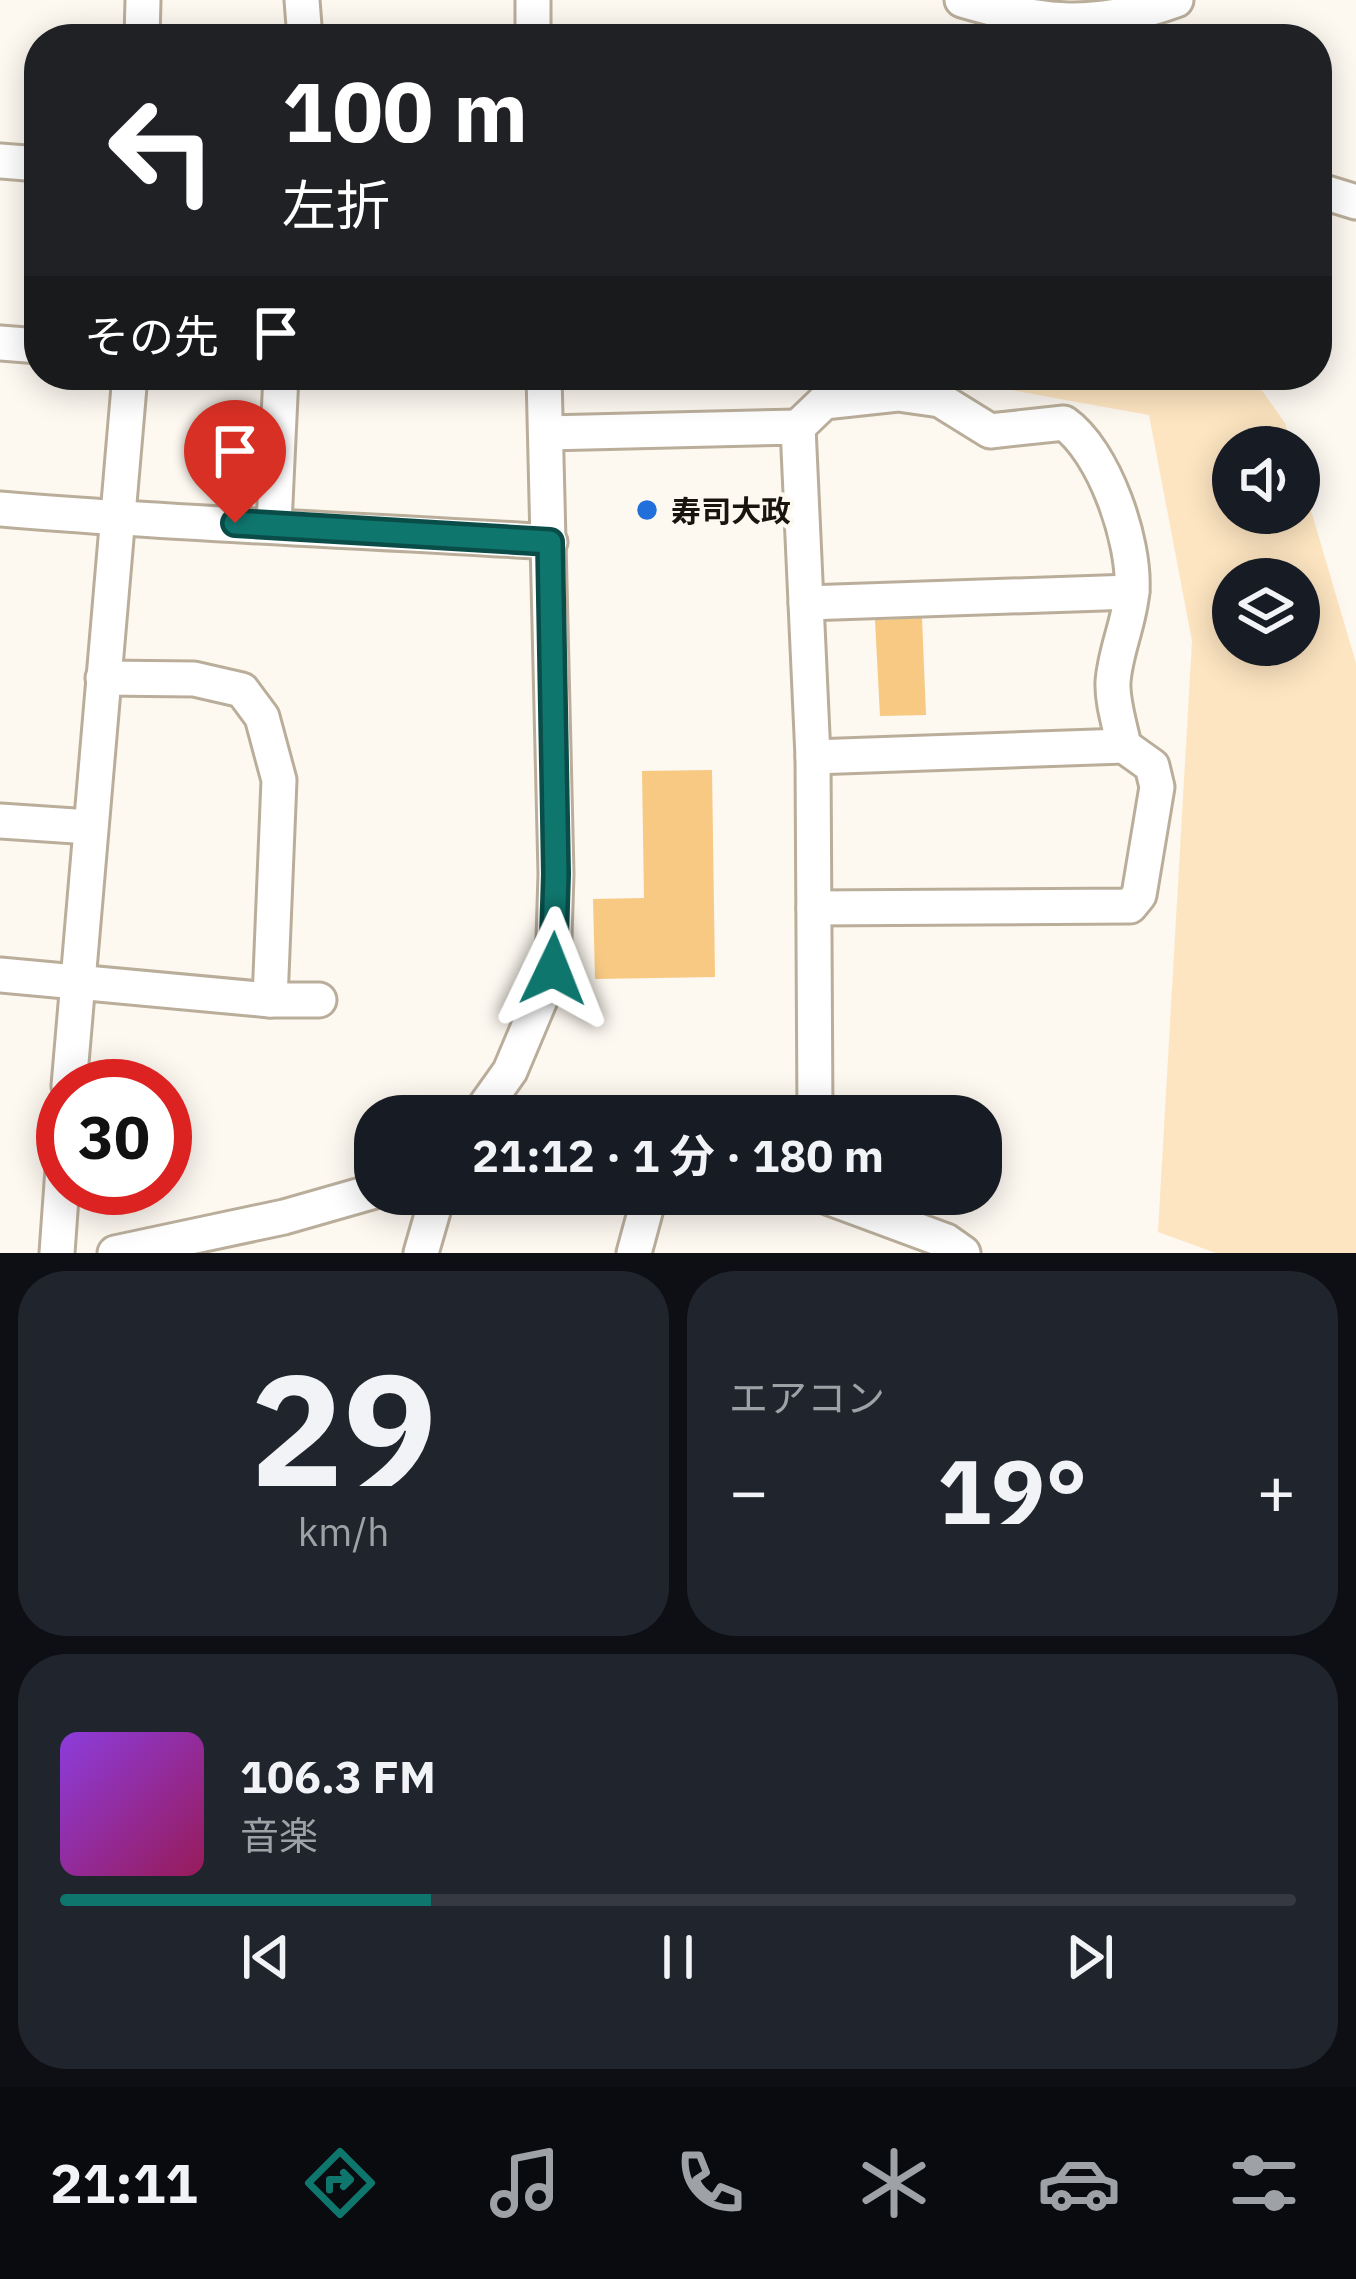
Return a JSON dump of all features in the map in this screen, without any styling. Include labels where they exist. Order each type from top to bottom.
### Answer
[{"type":"street","points":[[962,0],[1021,18],[1063,23],[1132,16],[1176,0]]},
{"type":"street","points":[[71,1059],[129,390]]},
{"type":"street","points":[[274,524],[280,390]]},
{"type":"street","points":[[493,1095],[511,1071],[553,969],[556,874],[545,390]]},
{"type":"street","points":[[546,433],[798,427],[824,401],[898,394],[940,400],[990,431],[1064,423],[1084,437],[1125,529],[1132,592],[1113,684],[1124,746]]},
{"type":"street","points":[[798,427],[813,757],[815,1095]]},
{"type":"street","points":[[0,509],[550,542]]},
{"type":"street","points":[[806,603],[1132,592]]},
{"type":"street","points":[[103,678],[194,679],[226,686],[242,690],[262,717],[279,780],[270,1000]]},
{"type":"street","points":[[813,757],[1124,746],[1152,766],[1156,787],[1138,896],[1130,906],[814,908]]},
{"type":"street","points":[[0,821],[90,827]]},
{"type":"street","points":[[0,975],[270,1000],[319,1000]]},
{"type":"street","points":[[115,1253],[354,1197]]},
{"type":"street","points":[[57,1253],[60,1215]]},
{"type":"street","points":[[421,1253],[432,1215]]},
{"type":"street","points":[[634,1253],[644,1215]]},
{"type":"street","points":[[876,1215],[946,1241],[963,1253]]},
{"type":"shaded area","points":[[1011,390],[1262,390],[1285,423],[1212,426],[1212,534],[1318,534],[1356,663],[1356,1253],[1216,1253],[1158,1232],[1192,641],[1149,415]]},
{"type":"building","points":[[922,618],[926,715],[880,716],[875,620]]},
{"type":"building","points":[[712,770],[715,977],[595,979],[593,899],[644,898],[642,771]]},
{"type":"place","name":"寿司大政","points":[[647,510]]},
{"type":"route","points":[[235,523],[550,542],[556,874],[553,969]]}]
